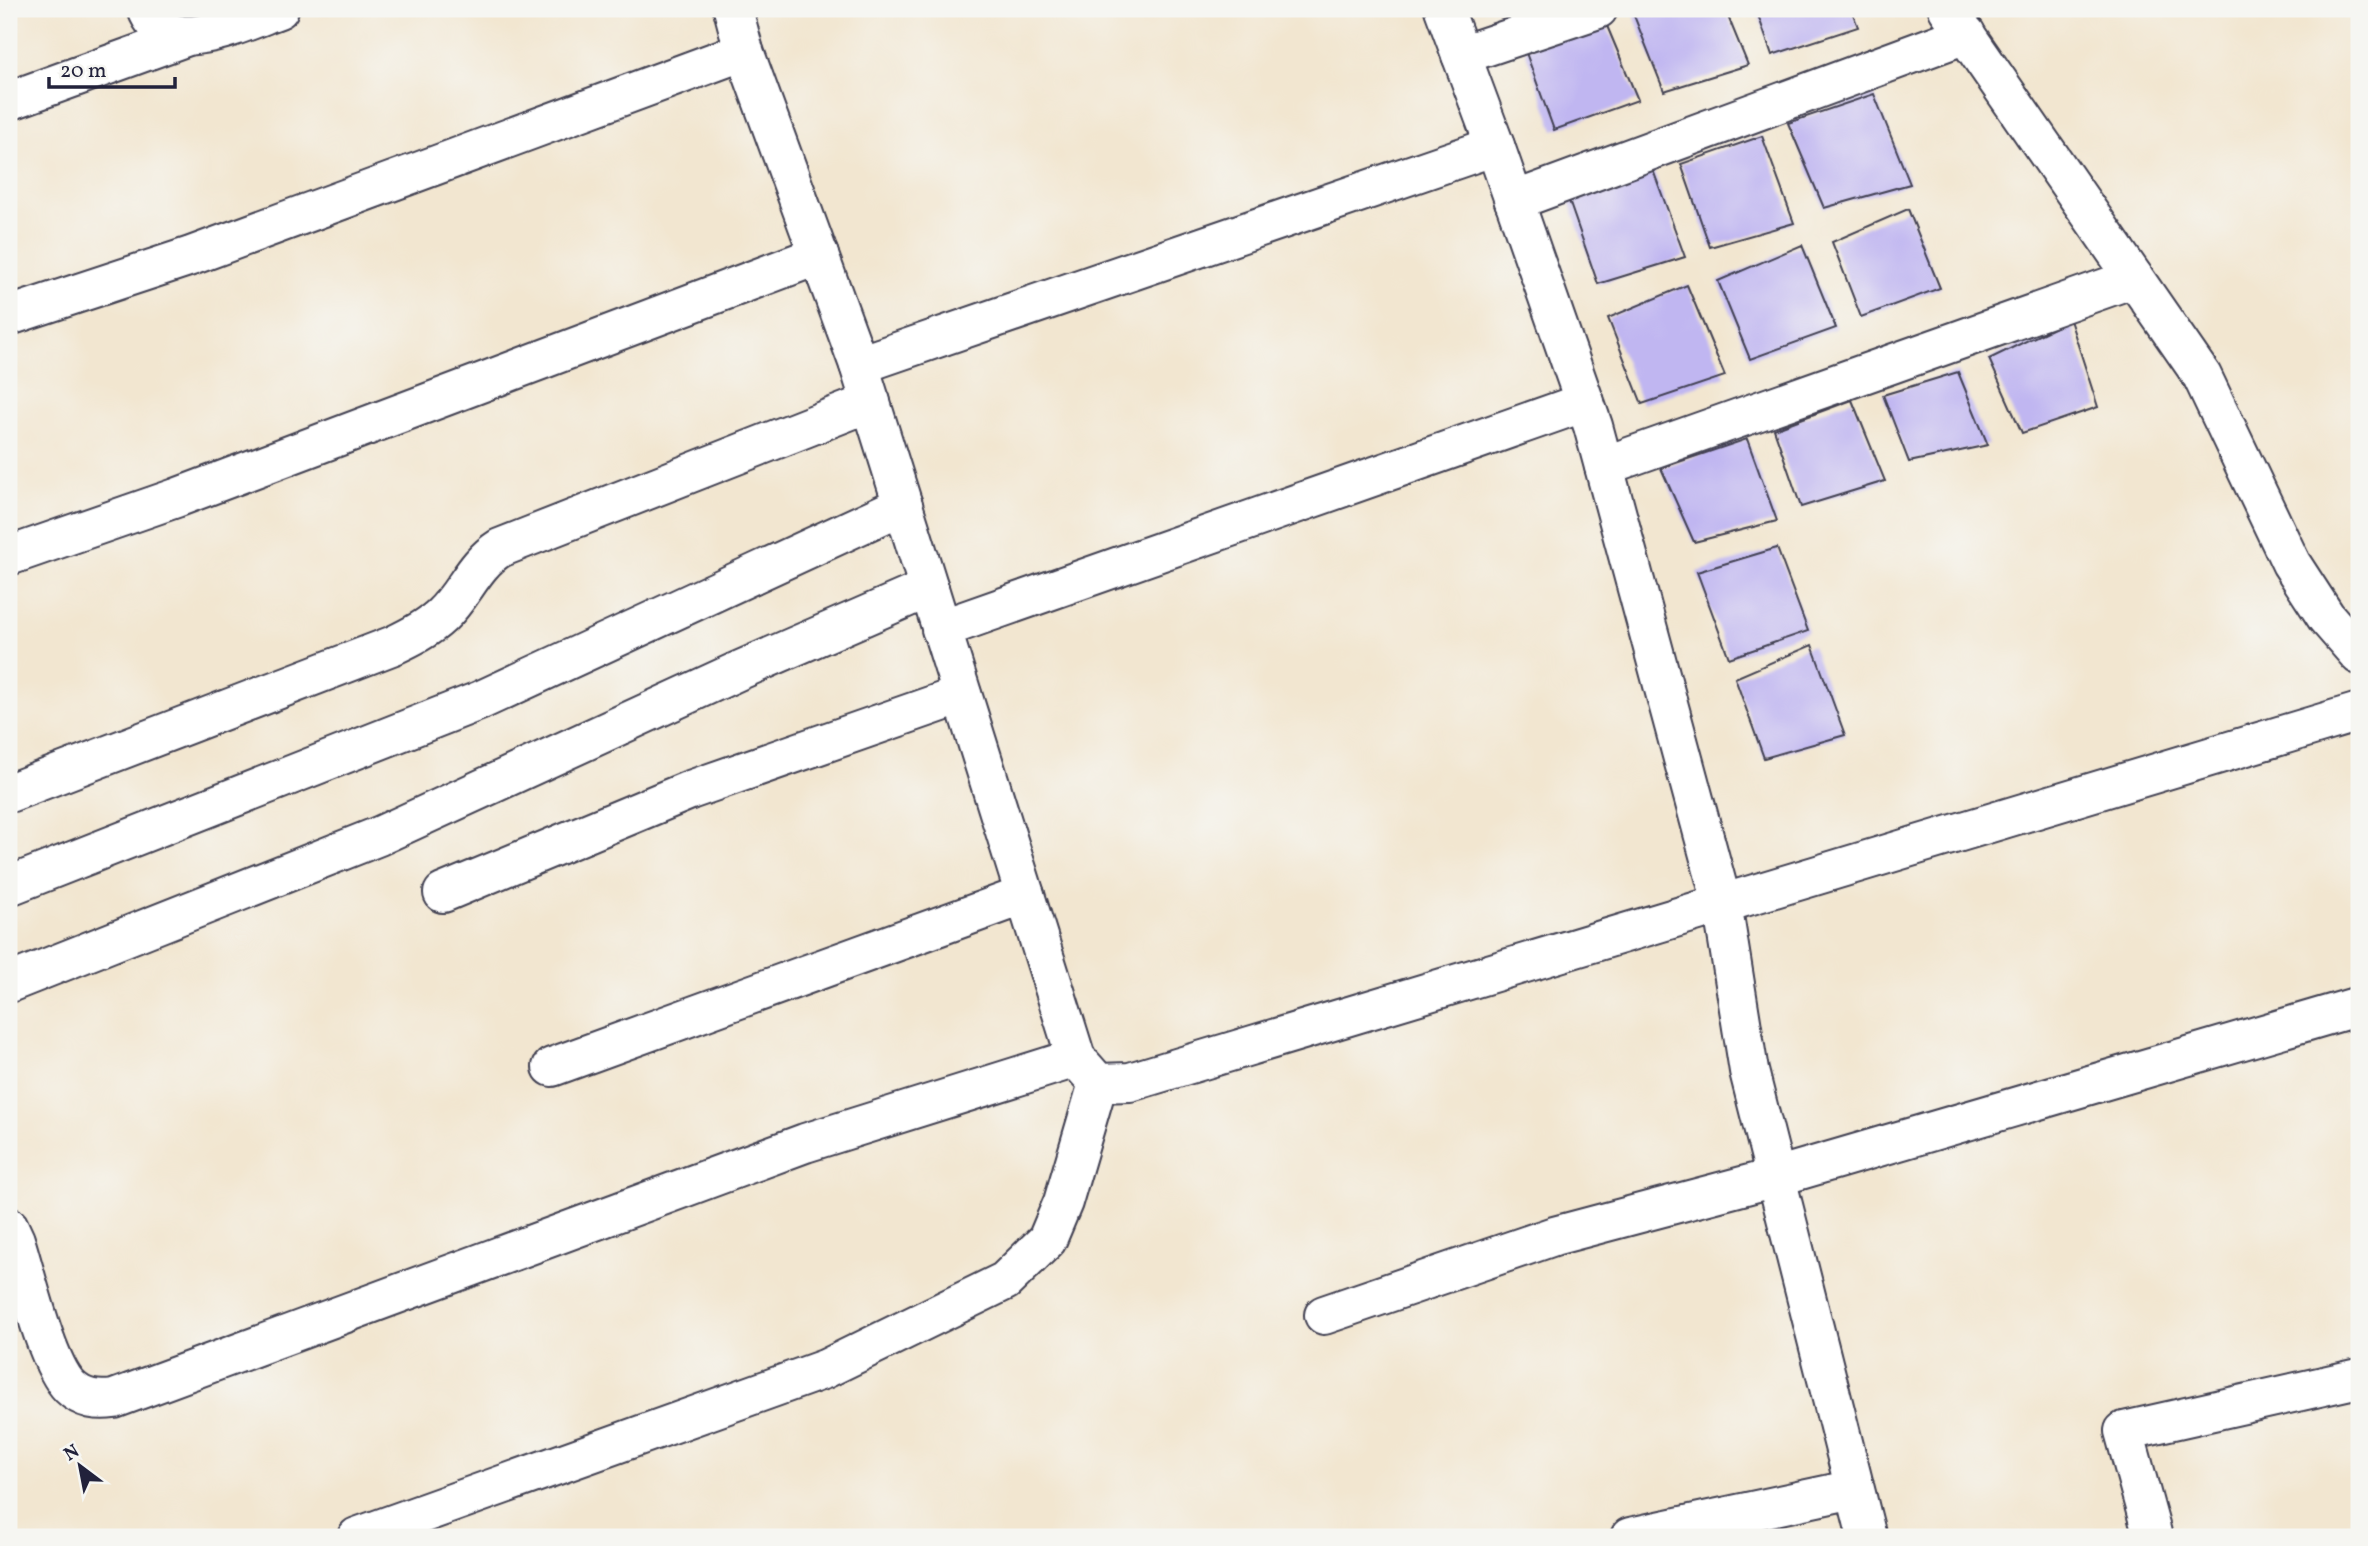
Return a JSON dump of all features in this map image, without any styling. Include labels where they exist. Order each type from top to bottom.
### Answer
[{"type":"street","points":[[147,9],[150,18],[167,33],[188,36]]},
{"type":"street","points":[[9,101],[188,36],[220,30],[279,9]]},
{"type":"street","points":[[357,1537],[825,1369],[1005,1281],[1047,1240],[1063,1202],[1087,1071],[1025,895],[859,365],[744,51],[733,9]]},
{"type":"street","points":[[1444,9],[1585,402],[1604,466],[1722,903],[1749,1071],[1867,1537]]},
{"type":"street","points":[[1461,55],[1598,9]]},
{"type":"street","points":[[1514,201],[1957,21],[2202,376],[2291,563],[2326,617],[2359,655]]},
{"type":"street","points":[[9,316],[191,256],[744,51]]},
{"type":"street","points":[[859,365],[1495,146]]},
{"type":"street","points":[[9,556],[176,498],[819,255]]},
{"type":"street","points":[[1604,466],[2134,278]]},
{"type":"street","points":[[9,793],[394,645],[422,632],[443,614],[487,556],[500,548],[871,402]]},
{"type":"street","points":[[941,629],[1585,402]]},
{"type":"street","points":[[9,886],[480,701],[903,505]]},
{"type":"street","points":[[9,983],[379,836],[738,671],[929,589]]},
{"type":"street","points":[[443,893],[690,790],[962,695]]},
{"type":"street","points":[[9,1227],[52,1358],[70,1387],[95,1402],[114,1399],[804,1143],[1087,1071],[1130,1082],[2359,712]]},
{"type":"street","points":[[552,1067],[1025,895]]},
{"type":"street","points":[[1324,1315],[1553,1236],[1776,1177],[2359,1006]]},
{"type":"street","points":[[2153,1537],[2124,1431],[2359,1378]]},
{"type":"street","points":[[1630,1537],[1854,1489]]},
{"type":"building","points":[[1645,9],[1725,9],[1748,65],[1664,91],[1633,13]]},
{"type":"building","points":[[1756,9],[1851,9],[1858,27],[1772,55]]},
{"type":"building","points":[[1602,14],[1638,100],[1554,130],[1525,50]]},
{"type":"building","points":[[1874,94],[1910,184],[1824,208],[1788,123]]},
{"type":"building","points":[[1762,136],[1794,223],[1710,247],[1681,164]]},
{"type":"building","points":[[1653,170],[1685,257],[1598,284],[1568,198]]},
{"type":"building","points":[[1908,209],[1940,288],[1861,317],[1832,242]]},
{"type":"building","points":[[1802,245],[1836,328],[1750,359],[1718,281]]},
{"type":"building","points":[[1687,285],[1725,376],[1642,404],[1608,318]]},
{"type":"building","points":[[2070,320],[2098,407],[2022,433],[1989,359]]},
{"type":"building","points":[[1958,372],[1988,445],[1909,462],[1883,395]]},
{"type":"building","points":[[1852,400],[1885,481],[1801,507],[1774,429]]},
{"type":"building","points":[[1747,439],[1777,521],[1694,542],[1661,468]]},
{"type":"building","points":[[1777,548],[1808,631],[1729,658],[1697,572]]},
{"type":"building","points":[[1812,645],[1845,735],[1764,758],[1735,678]]}]
